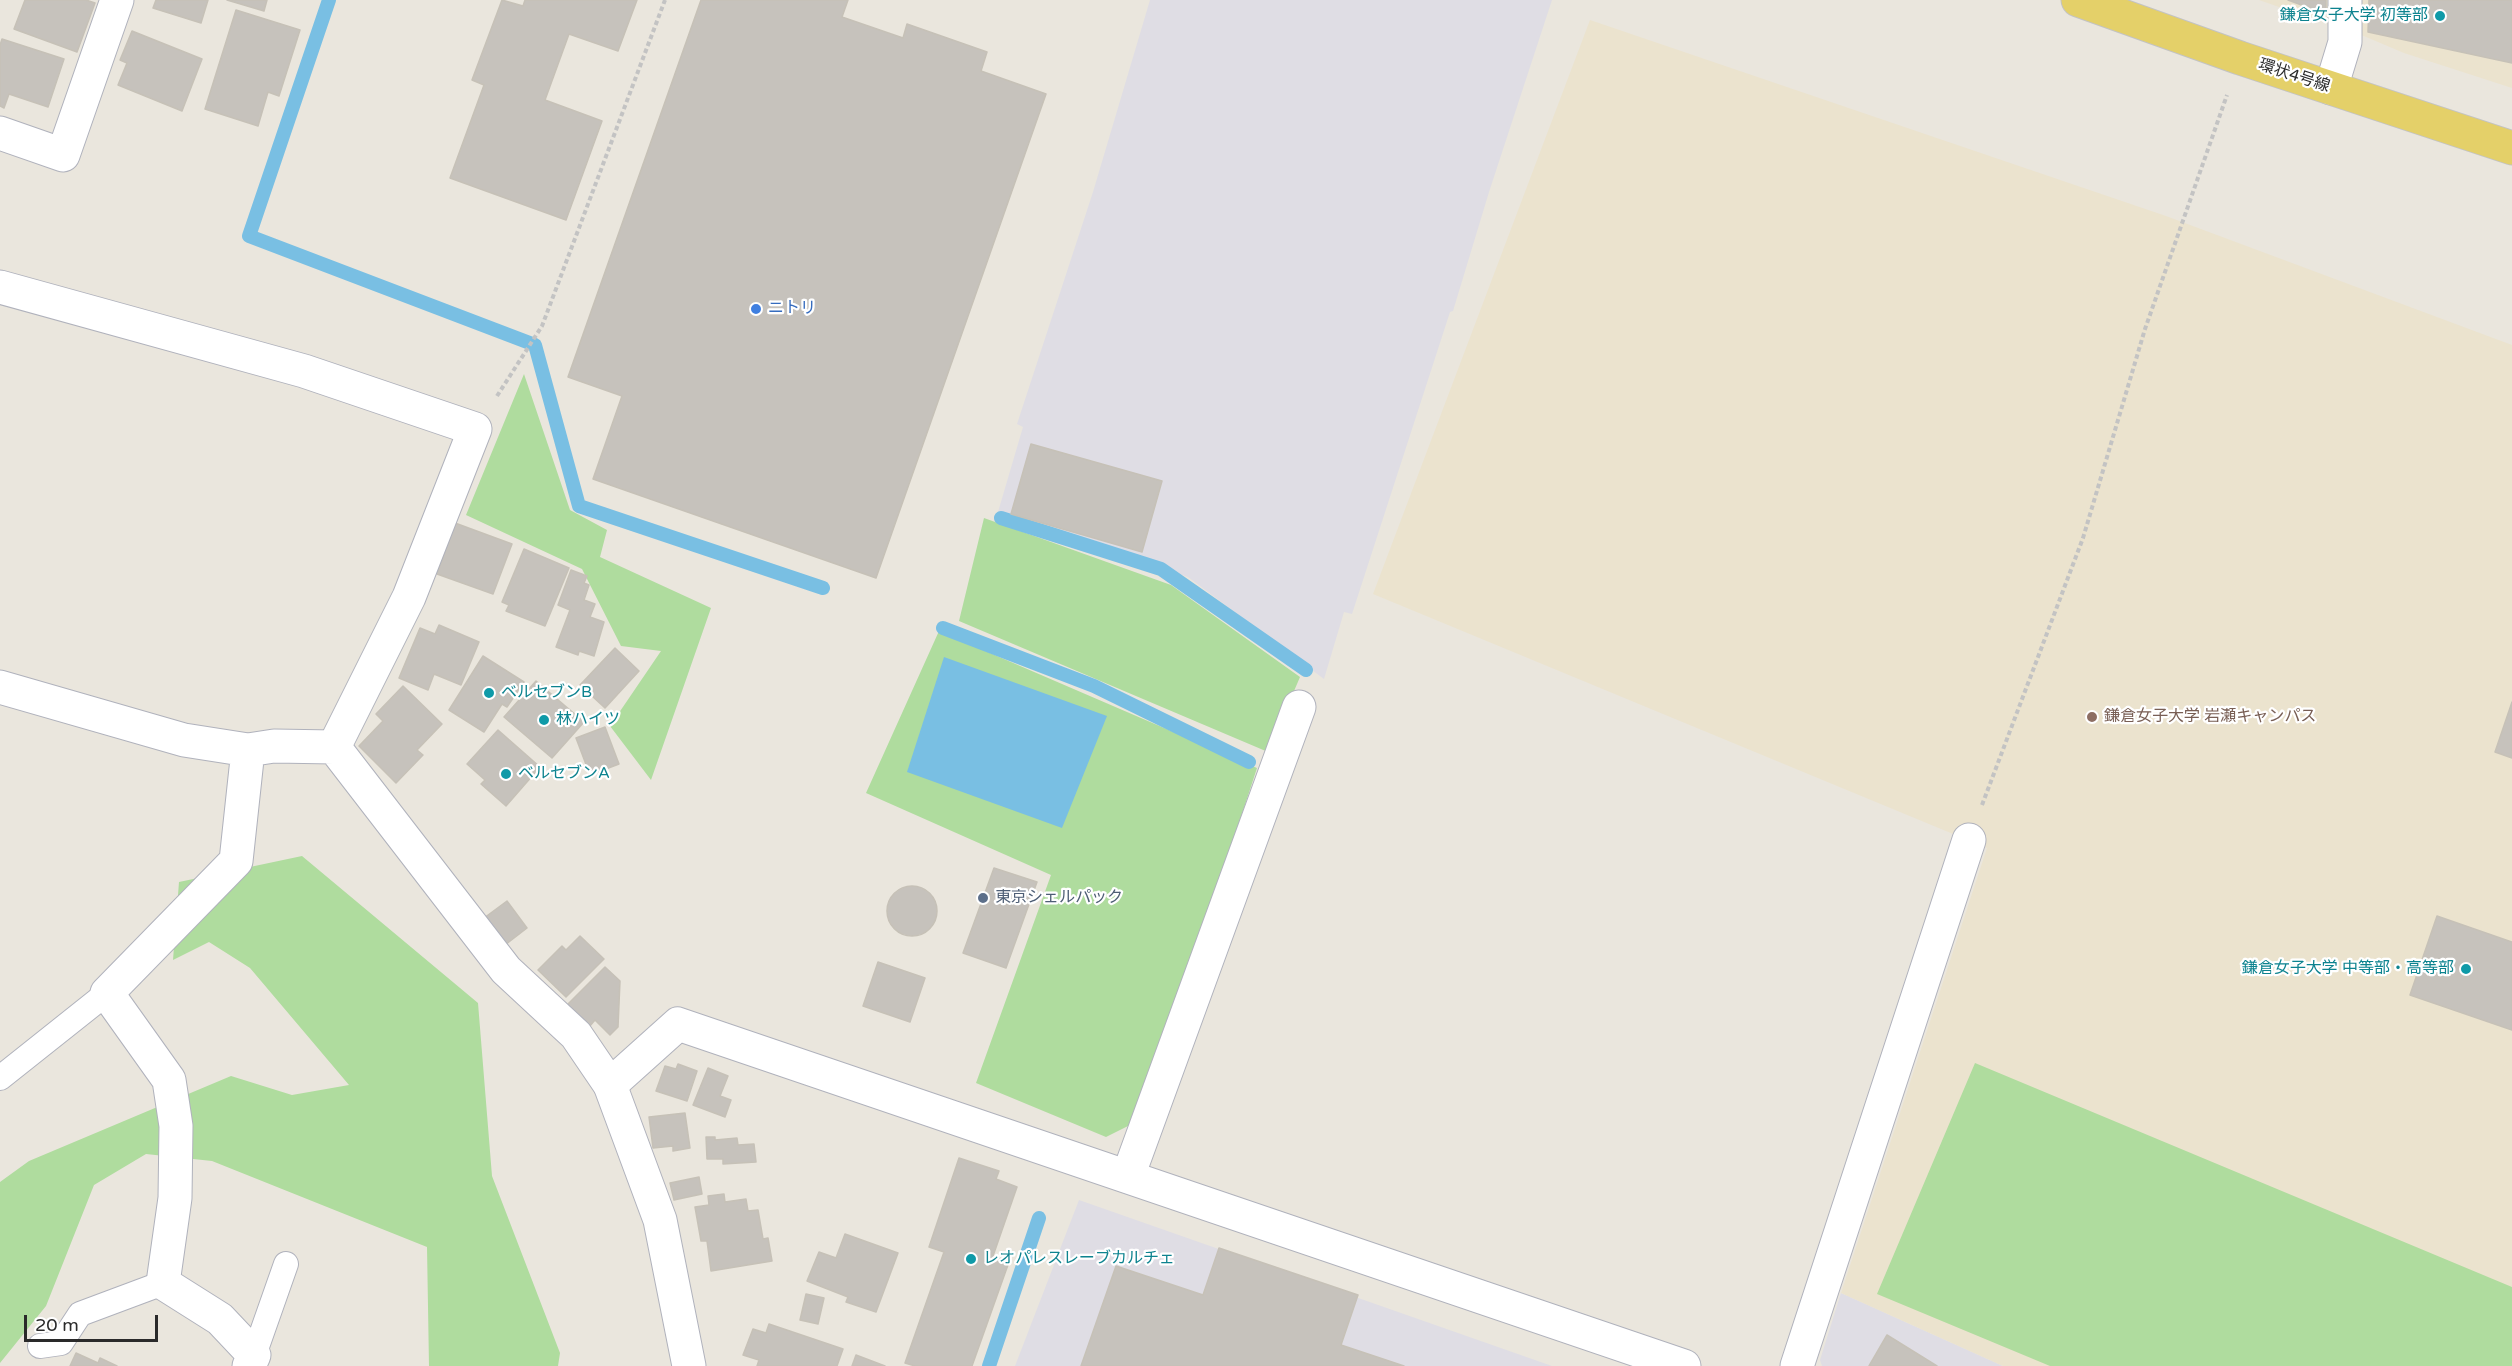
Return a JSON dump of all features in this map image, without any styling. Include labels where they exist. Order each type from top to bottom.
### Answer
[{"type":"main road","name":"環状4号線","points":[[2078,0],[2240,58],[2512,148]]},
{"type":"street","points":[[0,133],[63,155],[117,0]]},
{"type":"street","points":[[2331,88],[2345,42],[2345,0]]},
{"type":"street","points":[[0,287],[304,371],[475,429],[409,597],[334,747]]},
{"type":"street","points":[[0,687],[184,740],[248,750],[274,746],[334,747]]},
{"type":"street","points":[[1128,1176],[1299,707]]},
{"type":"street","points":[[334,747],[506,970],[576,1035],[610,1085],[660,1220],[689,1366]]},
{"type":"street","points":[[248,750],[236,861],[108,993],[169,1080],[176,1126],[175,1198],[163,1283],[220,1319],[252,1361]]},
{"type":"street","points":[[1797,1366],[1969,840]]},
{"type":"street","points":[[610,1085],[678,1024],[1684,1366]]},
{"type":"lane","points":[[0,1078],[108,993]]},
{"type":"lane","points":[[252,1361],[286,1264]]},
{"type":"lane","points":[[40,1346],[61,1343],[80,1314],[163,1283]]},
{"type":"path","points":[[522,359],[542,326],[664,0]]},
{"type":"path","points":[[1969,840],[2083,538],[2145,329],[2240,58]]},
{"type":"shaded area","points":[[1150,0],[1552,0],[1453,311],[1450,312],[1352,614],[1344,612],[1324,679],[1188,577],[998,512],[1023,427],[1017,424],[1093,192]]},
{"type":"shaded area","points":[[2259,0],[2332,0],[2331,25]]},
{"type":"shaded area","name":"鎌倉女子大学 初等部","points":[[2359,0],[2512,0],[2512,88],[2404,53],[2359,34]]},
{"type":"shaded area","name":"鎌倉女子大学 岩瀬キャンパス","points":[[1590,20],[2166,216],[2512,345],[2512,1366],[2003,1366],[1841,1293],[1987,848],[1373,594]]},
{"type":"shaded area","points":[[1079,1200],[1552,1366],[1015,1366]]},
{"type":"shaded area","points":[[1841,1293],[2003,1366],[1822,1366],[1820,1360]]},
{"type":"green space","points":[[524,374],[570,510],[607,530],[600,557],[711,608],[651,780],[610,726],[661,651],[621,646],[582,569],[466,515]]},
{"type":"green space","points":[[984,518],[1171,585],[1300,677],[1268,752],[959,621]]},
{"type":"green space","points":[[939,631],[1257,768],[1199,946],[1134,1123],[1106,1137],[976,1083],[1051,875],[866,793]]},
{"type":"green space","points":[[302,856],[478,1003],[492,1176],[560,1353],[558,1366],[429,1366],[427,1247],[212,1161],[146,1154],[94,1185],[46,1306],[0,1363],[0,1182],[29,1161],[231,1076],[292,1095],[349,1085],[250,968],[209,942],[173,960],[179,882]]},
{"type":"green space","points":[[1975,1063],[2512,1287],[2512,1366],[2050,1366],[1877,1294]]},
{"type":"water","points":[[944,657],[1107,716],[1062,828],[907,772]]},
{"type":"building","points":[[25,0],[86,0],[95,3],[77,52],[14,29]]},
{"type":"building","points":[[156,0],[208,0],[201,23],[153,8]]},
{"type":"building","points":[[227,0],[267,0],[264,11]]},
{"type":"building","points":[[502,0],[523,6],[525,0],[637,0],[618,51],[569,34],[545,100],[602,121],[566,220],[450,178],[484,85],[472,80]]},
{"type":"building","points":[[701,0],[848,0],[842,17],[903,38],[907,24],[987,52],[981,71],[1046,94],[876,578],[593,479],[622,396],[568,377]]},
{"type":"building","points":[[2288,0],[2326,0],[2326,14]]},
{"type":"building","name":"鎌倉女子大学 初等部","points":[[2369,0],[2512,0],[2512,63],[2368,32]]},
{"type":"building","points":[[236,10],[300,30],[279,96],[268,92],[258,126],[205,109]]},
{"type":"building","points":[[132,31],[202,59],[182,111],[118,85],[127,63],[120,60]]},
{"type":"building","points":[[2,39],[64,59],[48,107],[9,94],[4,108],[0,106],[0,45]]},
{"type":"building","points":[[1031,444],[1162,481],[1142,552],[1011,514]]},
{"type":"building","points":[[455,523],[512,544],[493,594],[437,574]]},
{"type":"building","points":[[524,549],[569,568],[545,626],[506,611],[509,605],[502,602]]},
{"type":"building","points":[[571,570],[587,576],[584,583],[589,585],[584,600],[595,604],[590,617],[604,622],[594,656],[579,651],[578,655],[556,647],[570,610],[558,605]]},
{"type":"building","points":[[439,625],[479,642],[461,685],[434,674],[428,690],[399,678],[420,628],[435,634]]},
{"type":"building","points":[[615,648],[639,671],[605,708],[580,685]]},
{"type":"building","name":"ベルセブンB","points":[[483,656],[524,682],[507,707],[502,704],[484,732],[449,710]]},
{"type":"building","name":"林ハイツ","points":[[536,681],[584,722],[552,758],[504,717]]},
{"type":"building","points":[[403,686],[442,724],[417,750],[423,755],[396,783],[359,746],[383,721],[376,714]]},
{"type":"building","points":[[2512,702],[2512,758],[2495,752]]},
{"type":"building","points":[[605,727],[619,764],[590,775],[576,738]]},
{"type":"building","name":"ベルセブンA","points":[[498,730],[540,767],[506,806],[481,784],[485,780],[467,764]]},
{"type":"building","points":[[994,868],[1037,882],[1006,968],[963,953]]},
{"type":"building","points":[[912,886],[930,893],[937,911],[930,929],[912,936],[894,929],[887,911],[894,893]]},
{"type":"building","points":[[507,901],[527,928],[505,945],[484,918]]},
{"type":"building","name":"鎌倉女子大学 中等部・高等部","points":[[2437,916],[2512,942],[2512,1030],[2410,995]]},
{"type":"building","points":[[580,936],[604,959],[566,997],[538,970],[562,946],[566,950]]},
{"type":"building","points":[[878,962],[925,978],[910,1022],[863,1006]]},
{"type":"building","points":[[605,967],[620,981],[618,1027],[610,1035],[595,1020],[589,1027],[567,1005]]},
{"type":"building","points":[[678,1064],[697,1071],[687,1101],[656,1091],[665,1066],[676,1069]]},
{"type":"building","points":[[708,1068],[728,1076],[720,1096],[731,1100],[725,1117],[693,1105]]},
{"type":"building","points":[[685,1113],[690,1148],[673,1151],[673,1146],[653,1148],[649,1117]]},
{"type":"building","points":[[706,1137],[715,1137],[715,1140],[737,1138],[738,1145],[754,1144],[756,1162],[723,1164],[723,1159],[707,1159]]},
{"type":"building","name":"レオパレスレーブカルチェ","points":[[959,1158],[999,1171],[996,1179],[1017,1187],[993,1256],[1009,1262],[972,1366],[915,1366],[905,1363],[944,1252],[929,1247]]},
{"type":"building","points":[[699,1177],[702,1194],[674,1200],[670,1183]]},
{"type":"building","points":[[724,1194],[725,1202],[746,1199],[748,1211],[758,1210],[763,1239],[768,1238],[772,1261],[711,1271],[707,1241],[701,1241],[695,1207],[709,1205],[708,1196]]},
{"type":"building","points":[[845,1234],[898,1253],[876,1312],[846,1302],[848,1297],[807,1281],[819,1252],[836,1258]]},
{"type":"building","points":[[1219,1248],[1358,1295],[1341,1345],[1404,1366],[1081,1366],[1116,1266],[1203,1295]]},
{"type":"building","points":[[806,1294],[824,1298],[818,1324],[800,1320]]},
{"type":"building","points":[[769,1324],[843,1349],[837,1366],[757,1366],[759,1360],[743,1355],[753,1329],[766,1333]]},
{"type":"building","points":[[1887,1335],[1937,1366],[1869,1366]]},
{"type":"building","points":[[76,1353],[98,1363],[100,1358],[117,1366],[70,1366]]},
{"type":"building","points":[[856,1355],[885,1366],[852,1366]]},
{"type":"waterway","points":[[329,0],[249,236],[535,345],[579,506],[823,588]]},
{"type":"waterway","points":[[1001,518],[1161,569],[1306,670]]},
{"type":"waterway","points":[[943,628],[1094,686],[1249,762]]},
{"type":"waterway","points":[[989,1366],[1039,1218]]},
{"type":"place","name":"鎌倉女子大学 初等部","points":[[2440,16]]},
{"type":"place","name":"ニトリ","points":[[756,309]]},
{"type":"place","name":"ベルセブンB","points":[[489,693]]},
{"type":"place","name":"鎌倉女子大学 岩瀬キャンパス","points":[[2092,717]]},
{"type":"place","name":"林ハイツ","points":[[544,720]]},
{"type":"place","name":"ベルセブンA","points":[[506,774]]},
{"type":"place","name":"東京シェルパック","points":[[983,898]]},
{"type":"place","name":"鎌倉女子大学 中等部・高等部","points":[[2466,969]]},
{"type":"place","name":"レオパレスレーブカルチェ","points":[[971,1259]]}]
